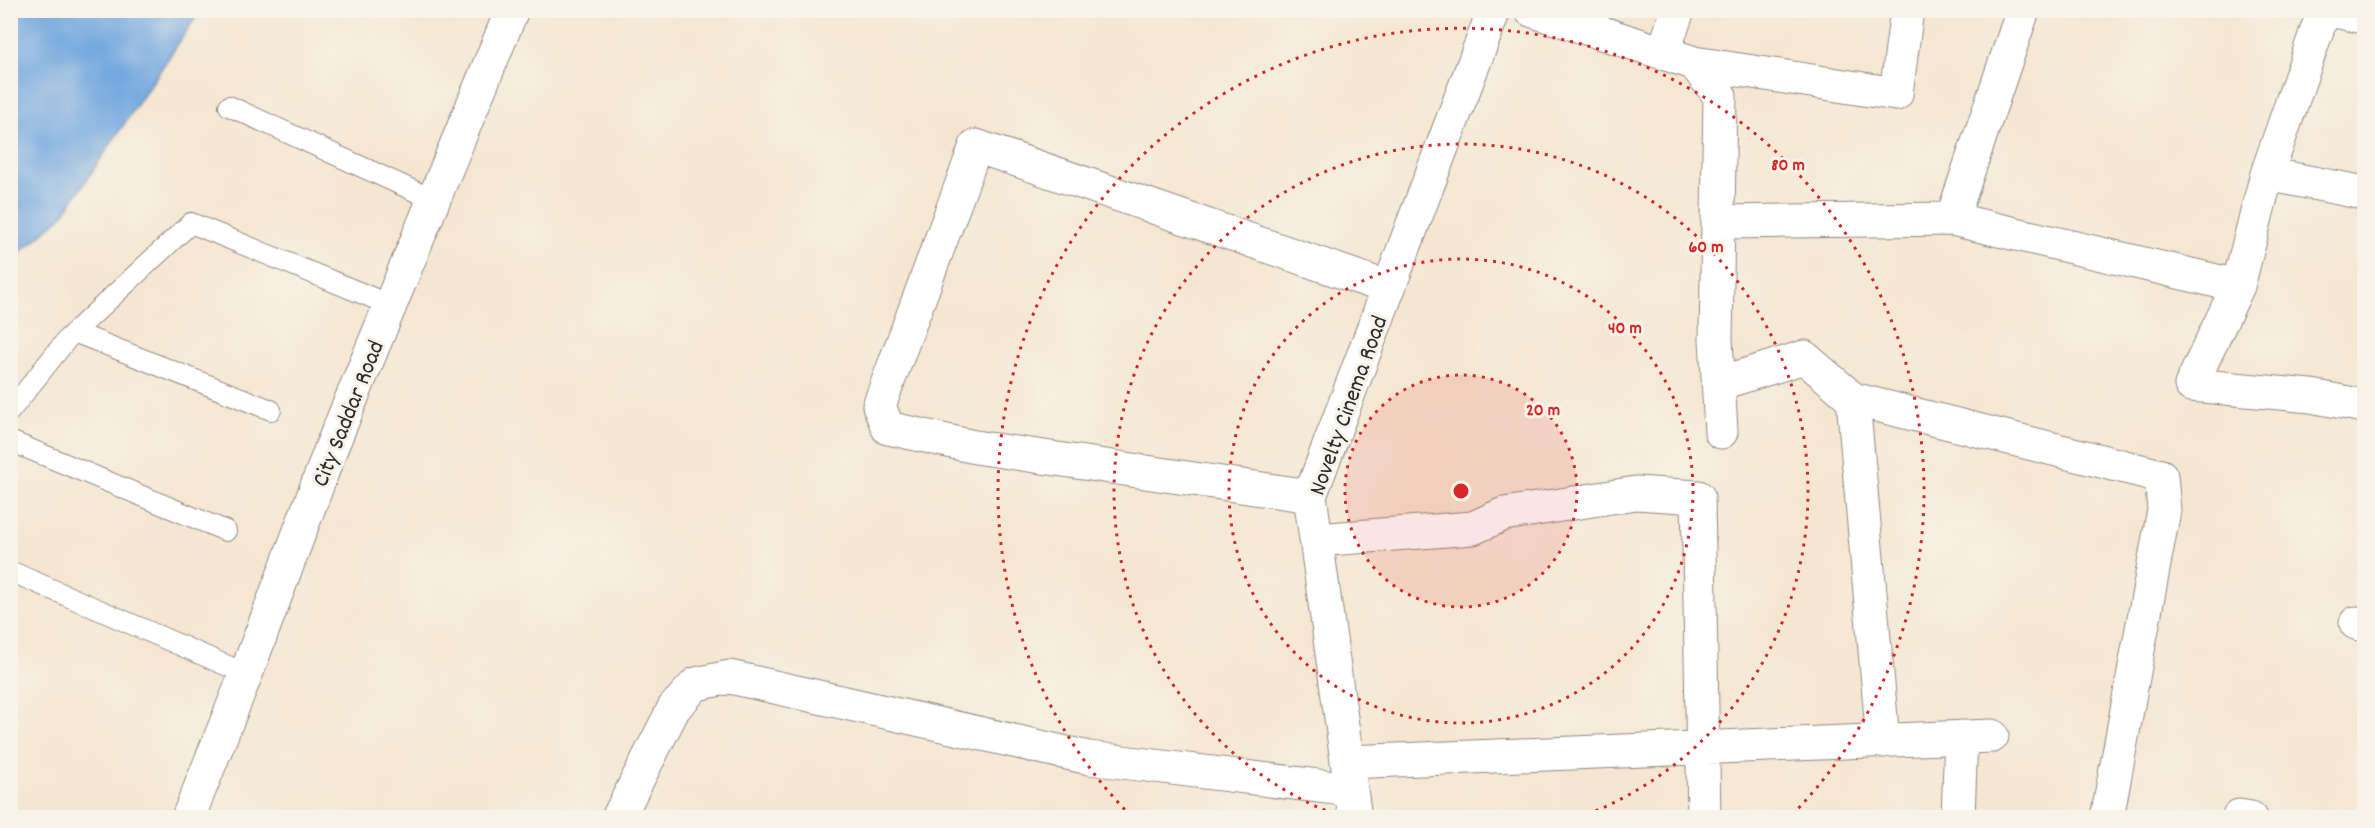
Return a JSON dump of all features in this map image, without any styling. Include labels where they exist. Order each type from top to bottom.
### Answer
[{"type":"street","name":"City Saddar Road","points":[[197,815],[246,674],[332,446],[512,10]]},
{"type":"street","name":"Novelty Cinema Road","points":[[1351,790],[1310,496],[1494,10]]},
{"type":"street","points":[[1531,10],[1694,63],[1896,94],[1907,10]]},
{"type":"street","points":[[1662,53],[1678,10]]},
{"type":"street","points":[[1952,219],[2023,10]]},
{"type":"street","points":[[2324,10],[2267,174],[2238,286],[2191,385],[2311,396],[2364,406]]},
{"type":"street","points":[[2330,10],[2364,17]]},
{"type":"street","points":[[1694,63],[1720,96],[1716,339],[1721,432]]},
{"type":"street","points":[[1310,496],[975,447],[888,428],[879,406],[976,147],[1389,288]]},
{"type":"street","points":[[2267,174],[2364,193]]},
{"type":"street","points":[[1719,222],[1952,219],[2238,286]]},
{"type":"street","points":[[1718,384],[1804,357],[1853,399],[2161,476],[2164,510],[2107,818]]},
{"type":"street","points":[[1853,399],[1883,741]]},
{"type":"street","points":[[1316,540],[1473,528],[1504,514],[1636,493],[1698,496],[1704,818]]},
{"type":"street","points":[[618,818],[674,708],[696,684],[730,677],[1089,758],[1351,790],[1702,748],[1976,736],[1958,818]]},
{"type":"lane","points":[[229,106],[434,200]]},
{"type":"lane","points":[[10,411],[74,332],[191,223],[390,305]]},
{"type":"lane","points":[[74,332],[271,410]]},
{"type":"lane","points":[[10,441],[226,531]]},
{"type":"lane","points":[[10,571],[246,674]]},
{"type":"water","points":[[11,10],[200,11],[63,215],[11,261]]}]
